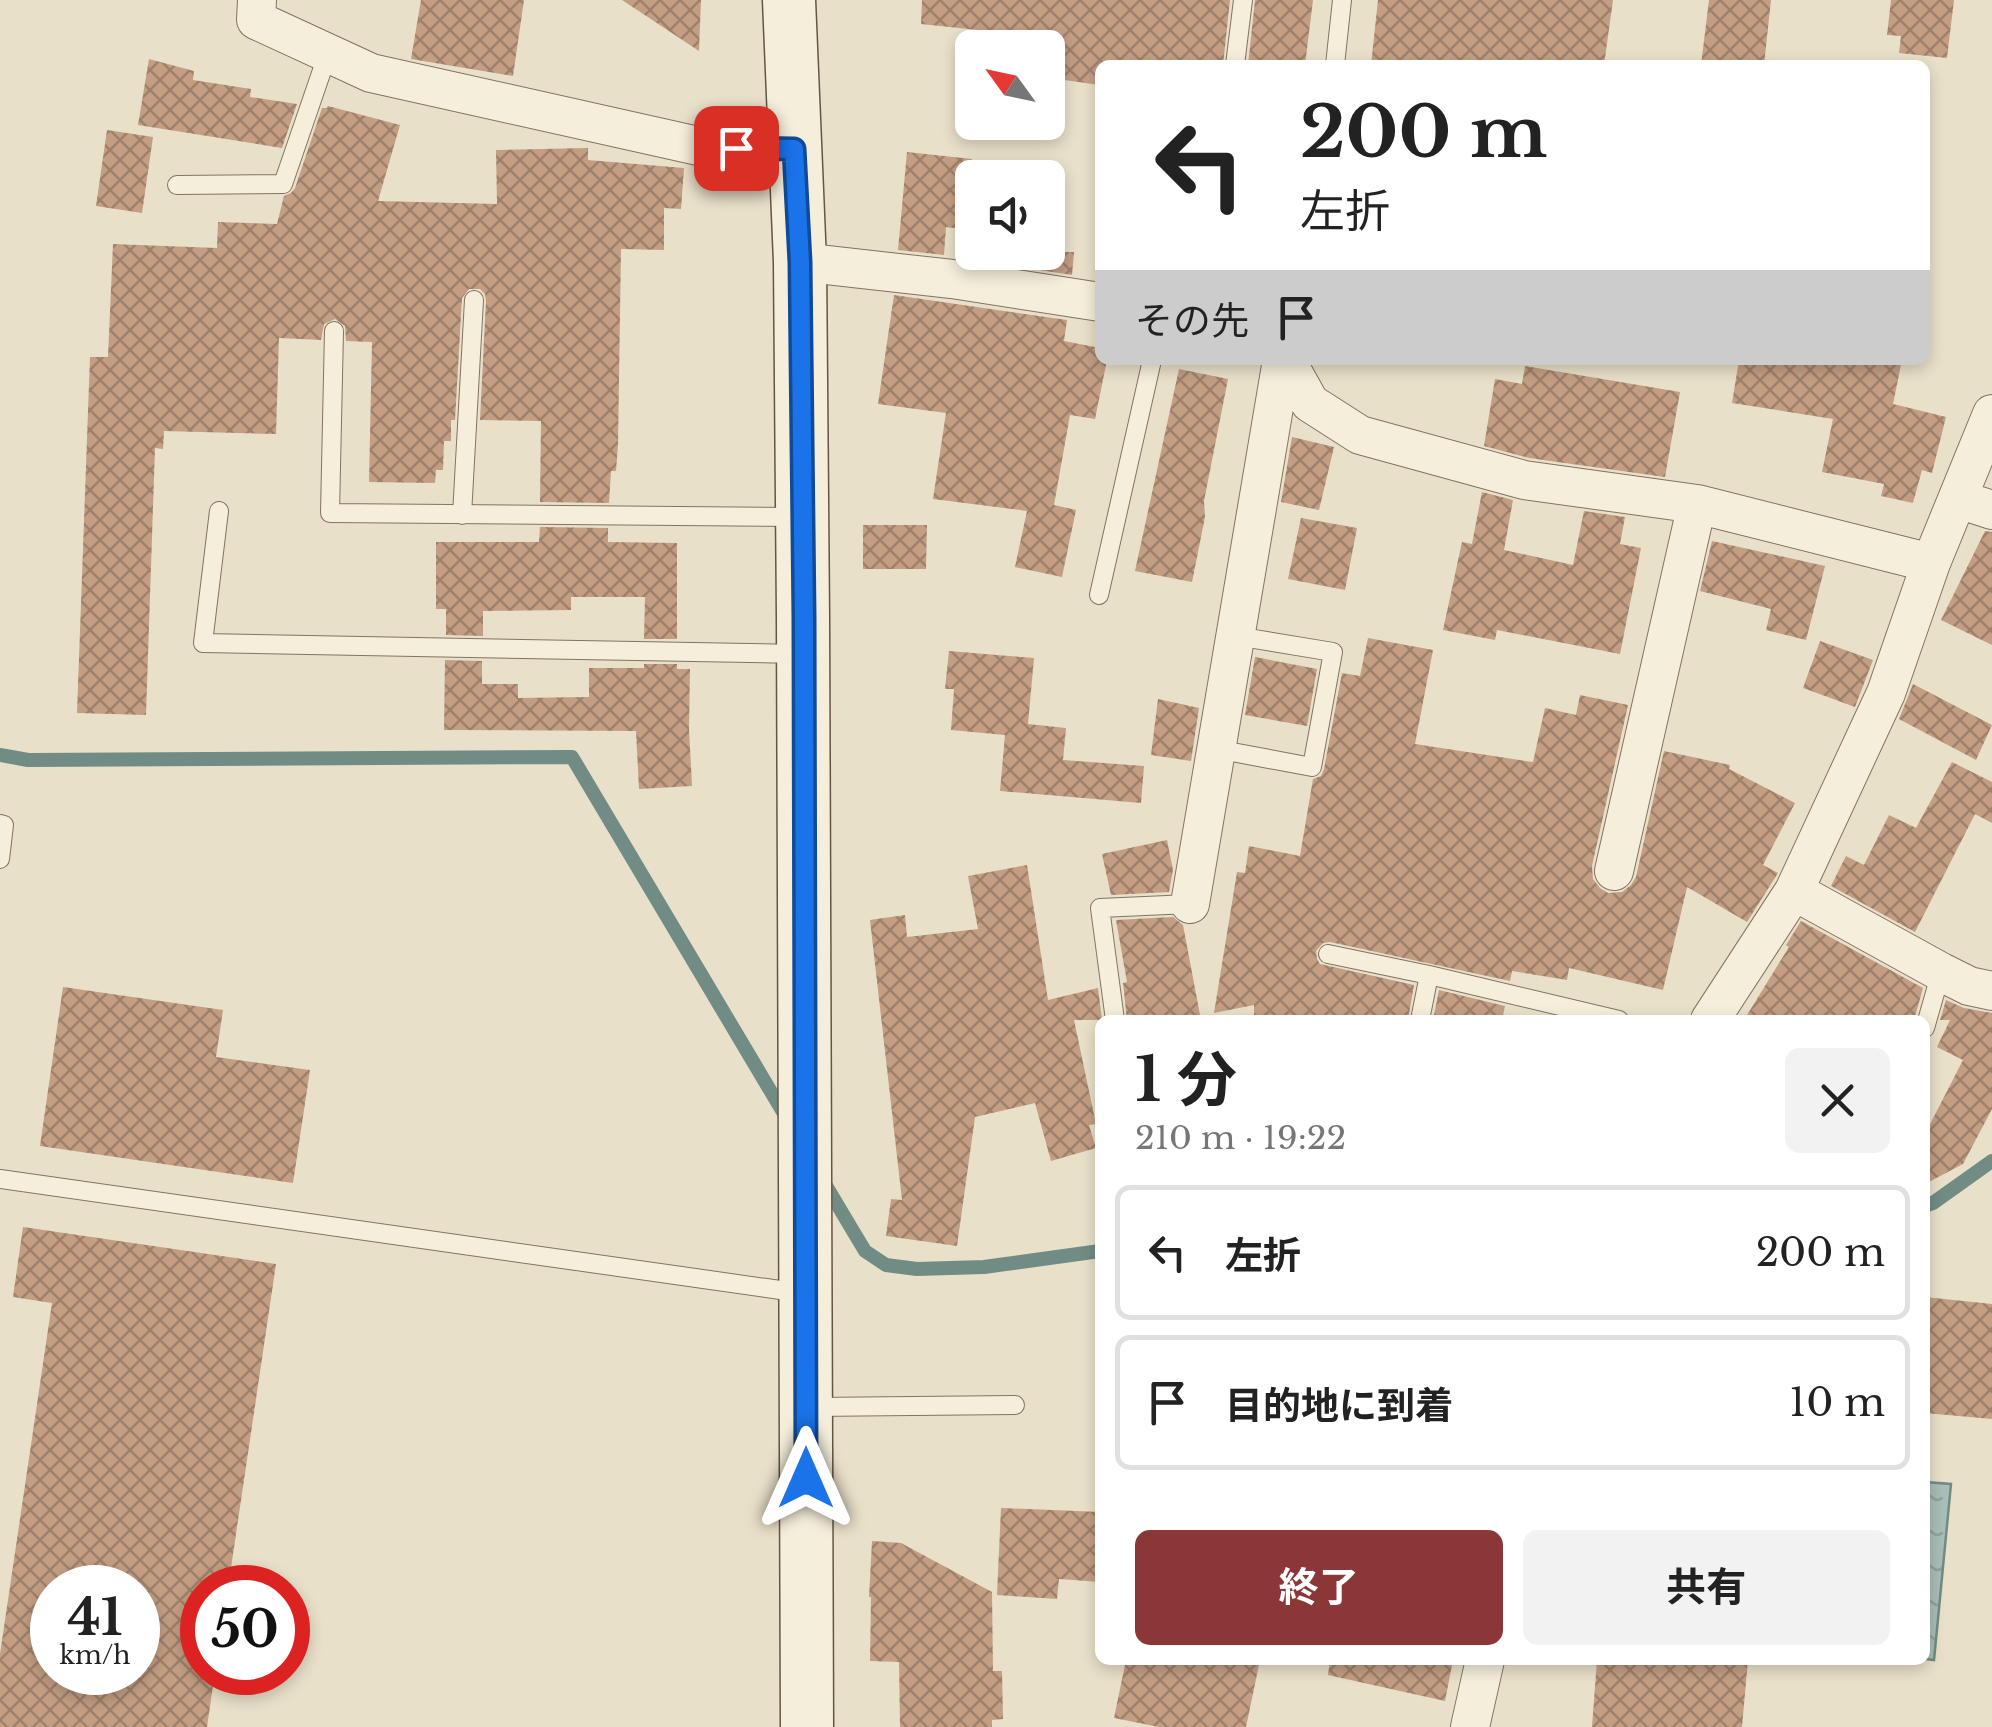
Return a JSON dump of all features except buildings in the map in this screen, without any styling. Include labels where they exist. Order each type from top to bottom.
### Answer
[{"type":"main road","points":[[789,0],[800,262],[807,1727]]},
{"type":"street","points":[[257,0],[256,20],[371,74],[707,148],[794,149]]},
{"type":"street","points":[[800,262],[952,279],[1095,301]]},
{"type":"street","points":[[1190,904],[1283,365]]},
{"type":"street","points":[[1287,365],[1310,403],[1360,434],[1524,480],[1697,504],[1932,564]]},
{"type":"street","points":[[1713,1015],[1794,892],[1886,693],[1932,564],[1975,504],[1992,414]]},
{"type":"street","points":[[1614,871],[1697,504]]},
{"type":"street","points":[[1794,892],[1941,972],[1969,986],[1992,991]]},
{"type":"street","points":[[1470,1727],[1485,1665]]},
{"type":"lane","points":[[1237,60],[1243,0]]},
{"type":"lane","points":[[1336,60],[1342,0]]},
{"type":"lane","points":[[178,186],[283,184],[328,53]]},
{"type":"lane","points":[[462,514],[474,300]]},
{"type":"lane","points":[[334,331],[330,513],[802,517]]},
{"type":"lane","points":[[1098,595],[1151,365]]},
{"type":"lane","points":[[219,511],[203,643],[804,654]]},
{"type":"lane","points":[[1216,749],[1312,767],[1333,652],[1236,636]]},
{"type":"lane","points":[[0,824],[4,825],[0,859]]},
{"type":"lane","points":[[1114,1015],[1100,908],[1190,904]]},
{"type":"lane","points":[[1328,954],[1598,1015]]},
{"type":"lane","points":[[1929,1015],[1941,972]]},
{"type":"lane","points":[[1421,1015],[1429,975]]},
{"type":"lane","points":[[0,1179],[806,1294]]},
{"type":"lane","points":[[806,1407],[1015,1406]]},
{"type":"water","points":[[1930,1482],[1951,1484],[1934,1660],[1930,1660]]},
{"type":"waterway","points":[[0,755],[28,760],[572,757],[786,1117]]},
{"type":"waterway","points":[[1930,1204],[1992,1161]]},
{"type":"waterway","points":[[822,1179],[865,1251],[886,1265],[917,1269],[984,1267],[1095,1252]]},
{"type":"route","points":[[736,148],[794,149],[800,262],[806,1478]]}]
